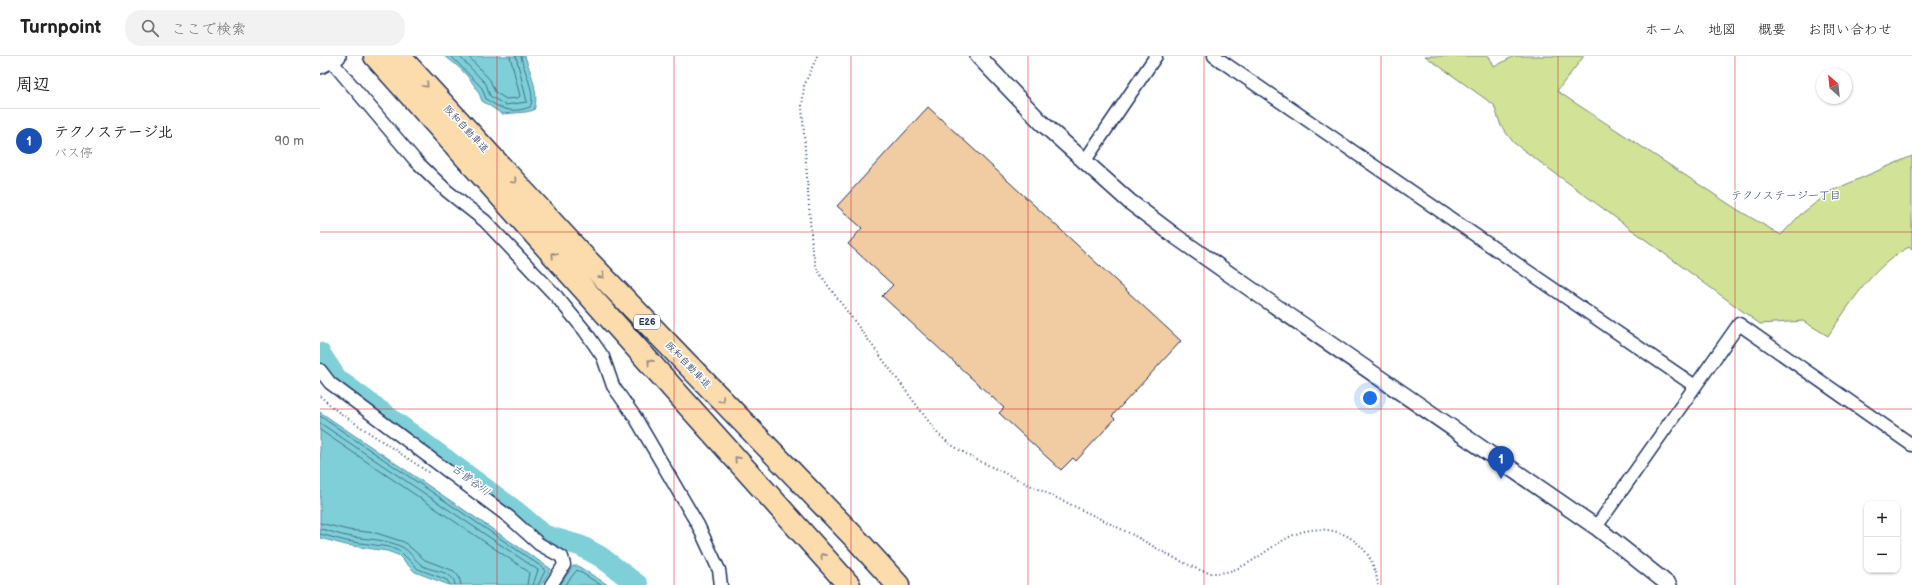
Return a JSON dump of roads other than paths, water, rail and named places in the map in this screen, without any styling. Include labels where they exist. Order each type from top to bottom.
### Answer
[{"type":"highway","name":"阪和自動車道","points":[[390,59],[849,585]]},
{"type":"highway","name":"阪和自動車道","points":[[390,59],[582,255],[857,540],[898,585]]},
{"type":"street","points":[[978,56],[1042,123],[1130,202],[1181,240],[1596,528],[1669,585]]},
{"type":"street","points":[[1084,162],[1156,56]]},
{"type":"street","points":[[1214,56],[1695,386]]},
{"type":"street","points":[[328,59],[415,160],[447,191],[484,222],[557,297],[585,331],[603,357],[613,386],[635,417],[698,525],[719,570],[721,585]]},
{"type":"street","points":[[1596,528],[1739,324],[1912,445]]},
{"type":"street","points":[[320,370],[330,383],[509,517],[539,544],[562,557],[564,565],[551,585]]},
{"type":"water","points":[[444,56],[525,56],[535,90],[536,103],[534,110],[502,114],[482,101],[476,88],[467,76],[456,64]]},
{"type":"water","points":[[320,412],[551,569],[541,585],[449,585],[415,572],[398,555],[387,551],[346,545],[320,538]]},
{"type":"water","points":[[573,566],[578,566],[608,585],[560,585]]},
{"type":"waterway","name":"古曽谷川","points":[[320,353],[337,379],[517,512],[544,535],[581,546],[601,557],[638,585]]},
{"type":"place","name":"テクノステージ北","points":[[1501,479]]},
{"type":"district","name":"テクノステージ一丁目","points":[[1786,195]]}]
